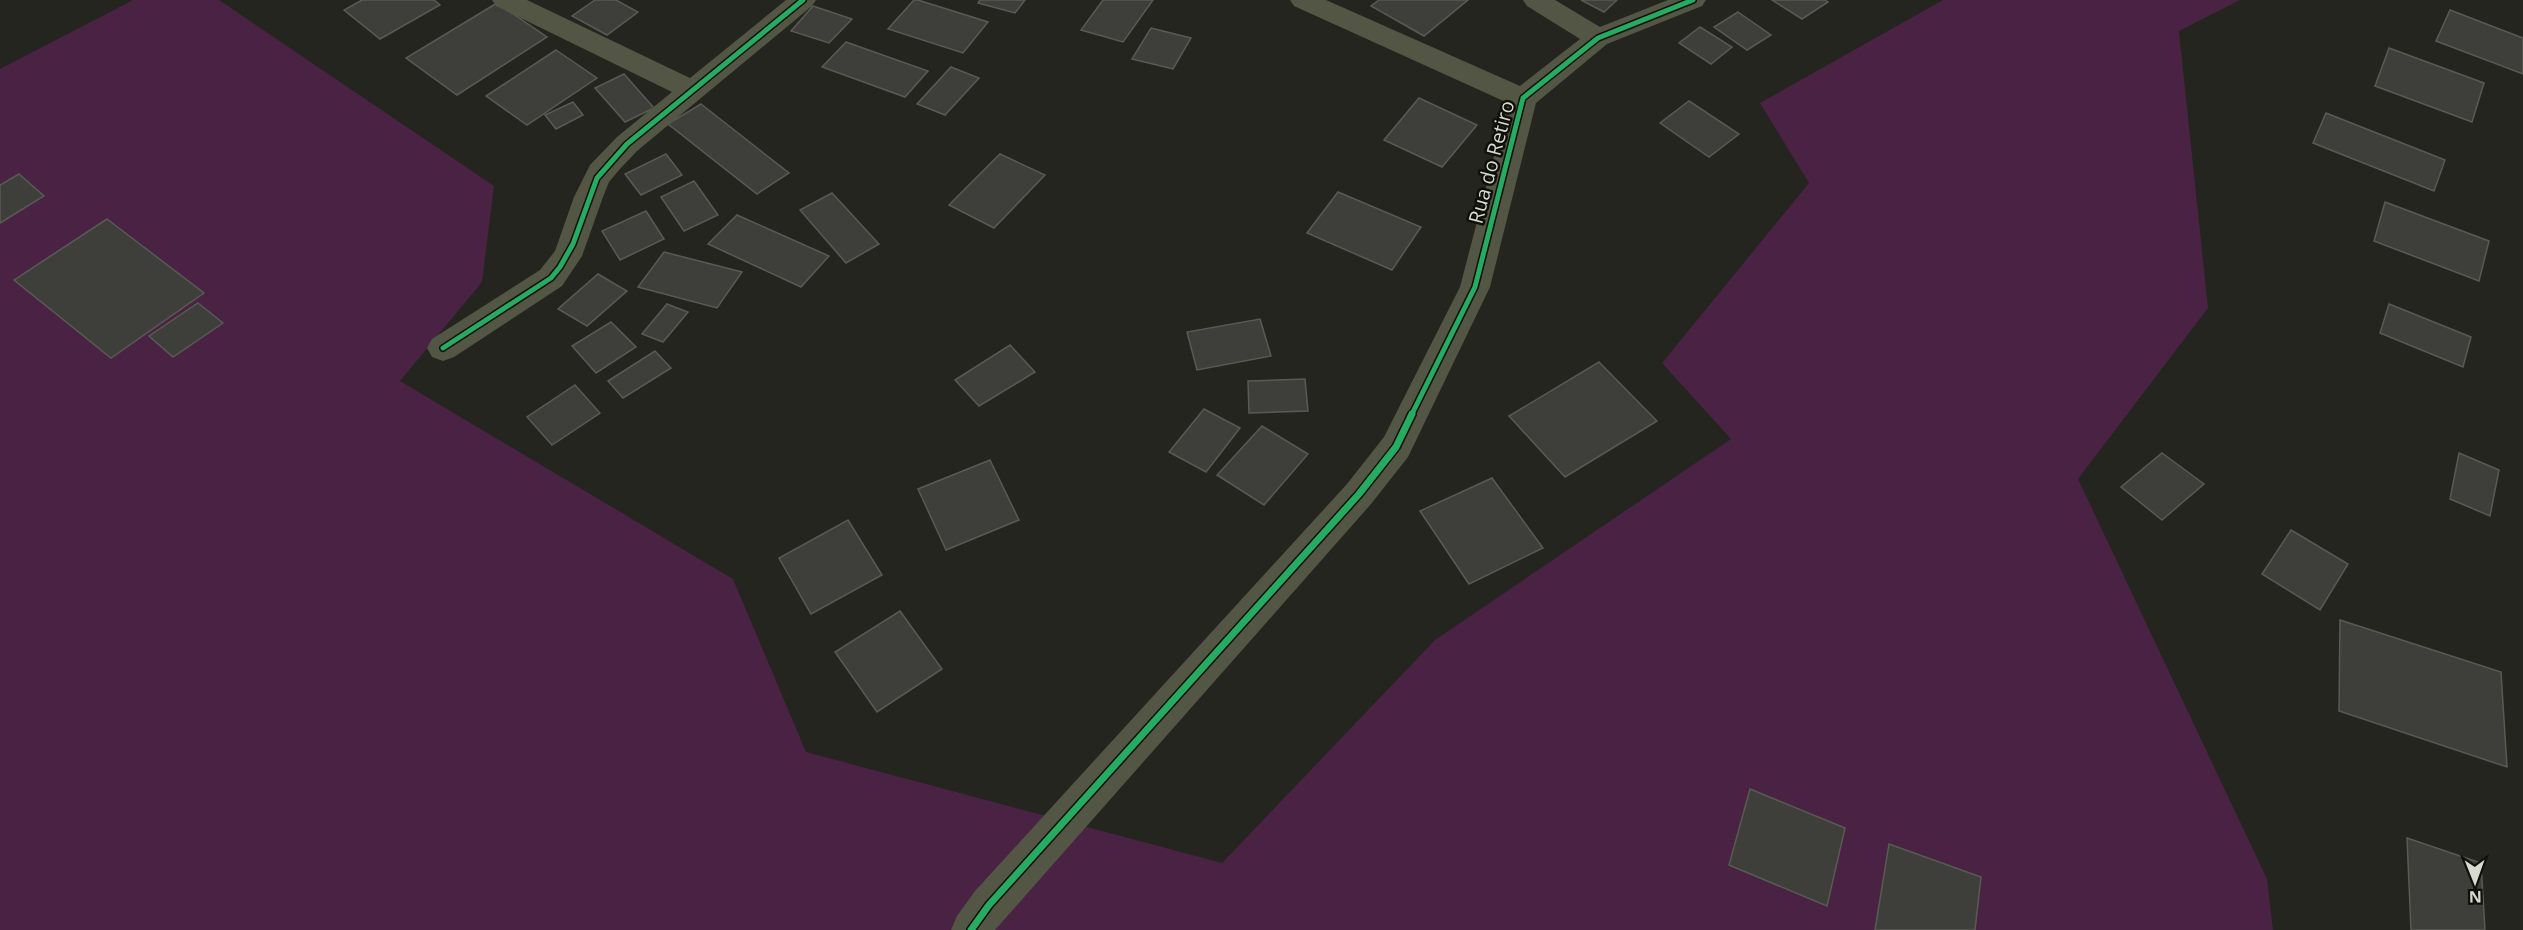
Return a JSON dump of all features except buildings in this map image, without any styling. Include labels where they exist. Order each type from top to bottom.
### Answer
[{"type":"street","points":[[505,0],[694,91]]},
{"type":"street","points":[[443,348],[550,278],[565,264],[594,183],[607,164],[627,144],[803,0]]},
{"type":"street","points":[[1303,0],[1522,99]]},
{"type":"street","points":[[1536,0],[1598,38]]},
{"type":"street","name":"Rua do Retiro","points":[[970,930],[997,896],[1359,495],[1396,447],[1475,286],[1522,99],[1598,38],[1693,0]]},
{"type":"shaded area","points":[[133,0],[219,0],[494,186],[482,282],[400,381],[733,579],[806,752],[1222,863],[1435,640],[1731,439],[1662,363],[1809,183],[1760,103],[1943,0],[2240,0],[2179,31],[2208,308],[2078,479],[2267,879],[2273,930],[0,930],[0,69]]},
{"type":"cycle path","points":[[443,348],[551,278],[568,256],[588,197],[600,173],[609,162],[627,144],[803,0]]},
{"type":"cycle path","points":[[971,930],[989,905],[1359,494],[1396,447],[1475,287],[1523,98],[1598,38],[1693,0]]}]
